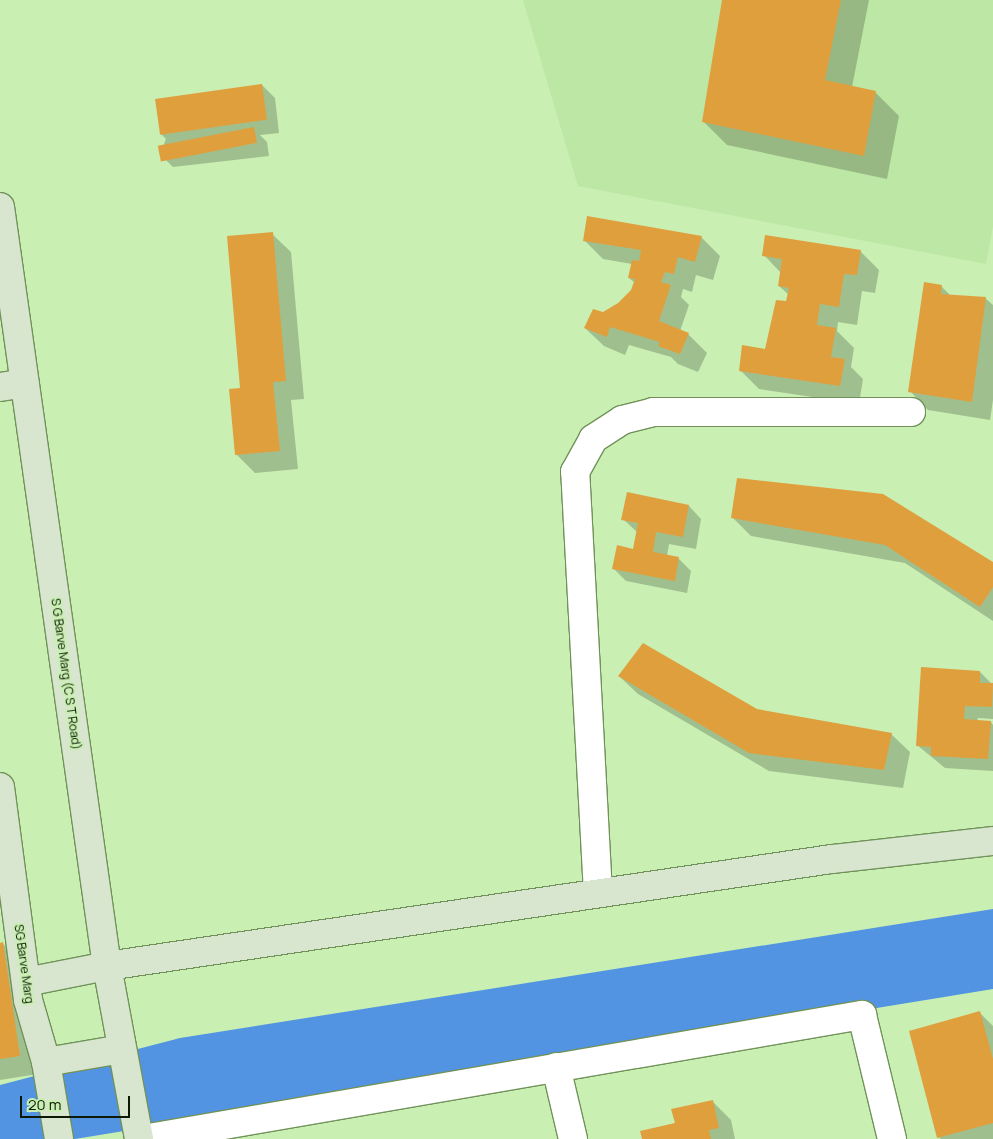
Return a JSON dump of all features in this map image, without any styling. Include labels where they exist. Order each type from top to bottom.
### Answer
[{"type":"main road","name":"S G Barve Marg (C S T Road)","points":[[0,207],[12,385],[108,972],[140,1136]]},
{"type":"main road","name":"SG Barve Marg","points":[[0,787],[27,991],[46,1062],[59,1139]]},
{"type":"main road","points":[[27,991],[108,972],[598,893],[832,859],[993,841]]},
{"type":"main road","points":[[46,1062],[122,1049]]},
{"type":"street","points":[[598,893],[575,472],[593,438],[622,420],[653,412],[911,412]]},
{"type":"street","points":[[140,1136],[862,1015],[892,1139]]},
{"type":"street","points":[[556,1067],[573,1139]]},
{"type":"shaded area","points":[[523,0],[993,0],[993,226],[986,264],[578,186]]},
{"type":"water","points":[[993,909],[993,989],[75,1139],[0,1139],[0,1085],[180,1038]]},
{"type":"building","points":[[722,0],[841,0],[825,80],[876,91],[864,156],[702,122]]},
{"type":"building","points":[[262,84],[267,120],[160,135],[155,99]]},
{"type":"building","points":[[254,127],[257,143],[161,161],[158,146]]},
{"type":"building","points":[[587,216],[702,236],[695,262],[678,257],[674,274],[665,272],[661,282],[671,285],[659,321],[689,333],[680,354],[658,346],[660,342],[610,327],[607,337],[584,328],[593,309],[603,312],[618,303],[631,290],[635,279],[628,278],[632,260],[639,261],[641,250],[583,241]]},
{"type":"building","points":[[273,232],[286,381],[273,382],[280,451],[235,455],[229,389],[240,388],[227,236]]},
{"type":"building","points":[[765,235],[861,250],[857,275],[844,274],[839,307],[820,304],[817,325],[836,328],[831,357],[845,359],[840,386],[739,371],[742,345],[765,349],[776,300],[786,301],[789,288],[778,286],[782,259],[762,256]]},
{"type":"building","points":[[924,282],[942,285],[941,294],[986,297],[972,402],[908,392]]},
{"type":"building","points":[[737,478],[883,494],[993,562],[993,587],[980,607],[885,545],[731,518]]},
{"type":"building","points":[[627,492],[689,505],[683,537],[656,532],[653,552],[679,557],[675,581],[612,569],[617,545],[633,549],[638,523],[621,520]]},
{"type":"building","points":[[643,643],[757,709],[892,733],[884,770],[749,753],[618,676]]},
{"type":"building","points":[[921,667],[980,671],[980,683],[993,683],[992,707],[965,706],[964,719],[991,721],[988,759],[931,756],[931,747],[916,746]]},
{"type":"building","points":[[3,942],[20,1056],[0,1059],[0,943]]},
{"type":"building","points":[[980,1011],[993,1059],[993,1123],[937,1138],[909,1031]]},
{"type":"building","points":[[713,1100],[719,1128],[709,1130],[711,1139],[642,1139],[640,1131],[675,1123],[671,1109]]}]
